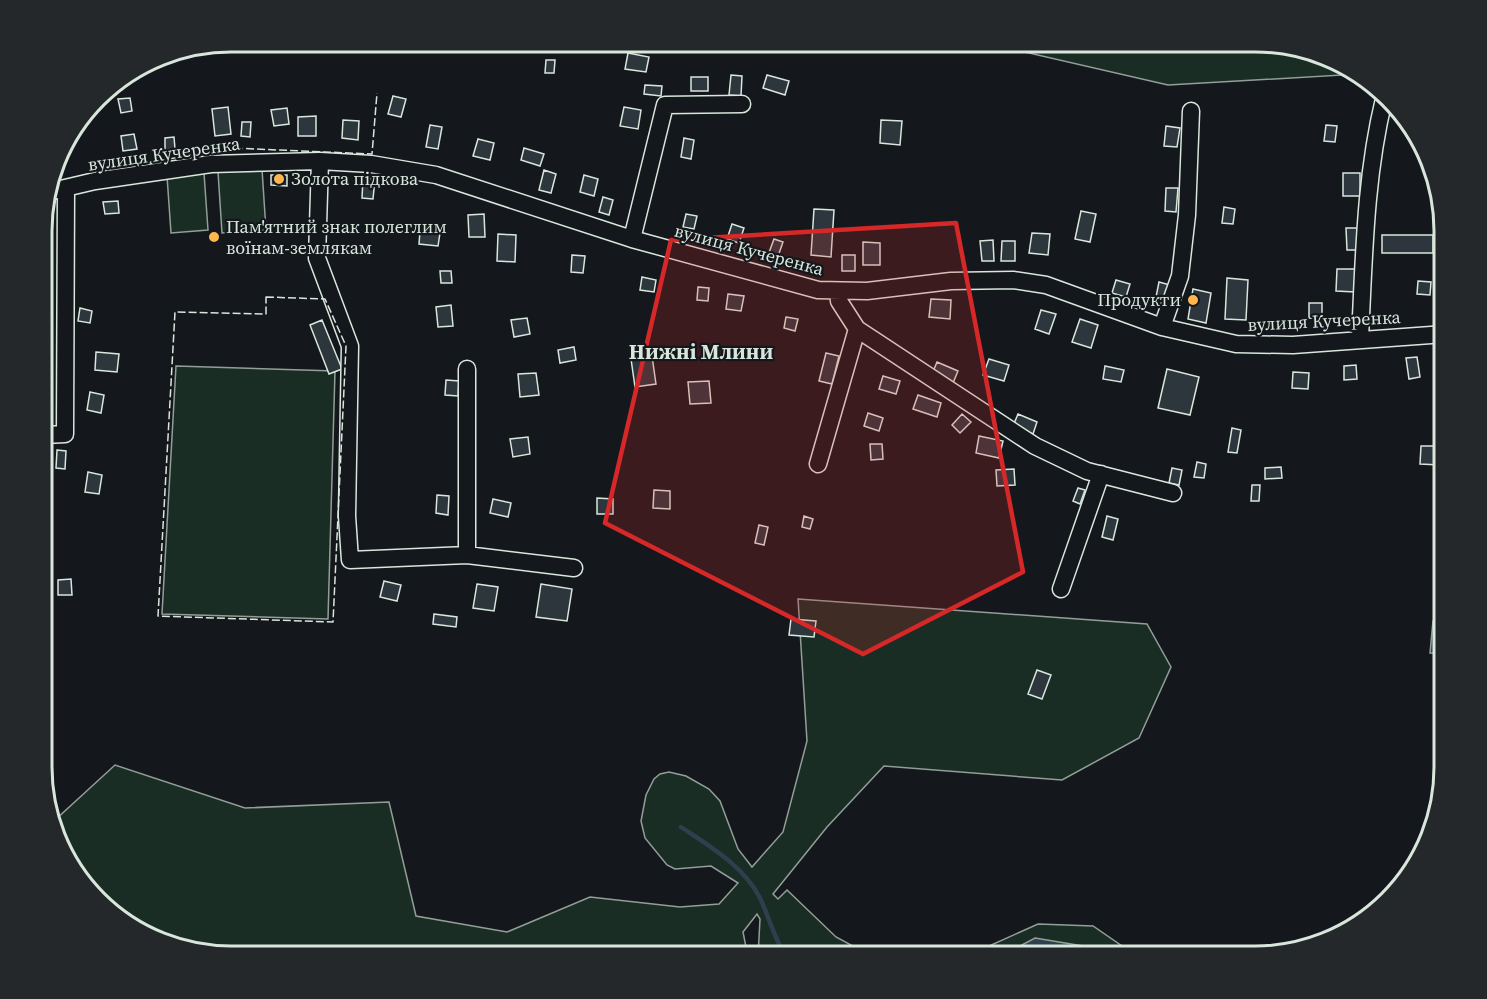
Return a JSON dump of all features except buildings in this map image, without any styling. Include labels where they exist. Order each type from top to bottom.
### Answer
[{"type":"street","points":[[632,239],[665,105],[742,104]]},
{"type":"street","points":[[1360,338],[1373,146],[1382,106]]},
{"type":"street","points":[[1162,327],[1180,276],[1187,215],[1191,111]]},
{"type":"street","points":[[320,161],[317,258],[350,346],[347,516],[350,560],[467,555],[574,568]]},
{"type":"street","name":"вулиця Кучеренка","points":[[58,190],[148,172],[211,164],[320,161],[404,168],[436,175],[632,239],[818,290],[867,291],[972,279],[1013,280],[1046,285],[1162,327],[1236,344],[1293,345],[1360,338],[1434,335]]},
{"type":"street","points":[[52,435],[65,434],[66,189]]},
{"type":"street","points":[[838,292],[839,301],[857,329],[1035,446],[1101,474],[1173,493]]},
{"type":"street","points":[[818,464],[857,329]]},
{"type":"street","points":[[467,369],[467,555]]},
{"type":"street","points":[[1061,590],[1101,474]]},
{"type":"highlighted area","points":[[956,223],[1023,572],[863,654],[605,523],[671,240]]},
{"type":"green space","points":[[1025,52],[1256,52],[1302,59],[1343,75],[1168,85]]},
{"type":"green space","points":[[262,169],[266,230],[222,233],[218,172]]},
{"type":"green space","points":[[204,173],[208,230],[171,233],[167,176]]},
{"type":"green space","points":[[176,366],[335,371],[328,619],[162,614]]},
{"type":"green space","points":[[798,599],[1147,624],[1171,667],[1139,738],[1062,780],[884,766],[827,827],[773,894],[778,899],[787,890],[836,937],[853,946],[759,946],[760,919],[757,914],[743,932],[746,946],[208,945],[163,933],[122,910],[89,877],[71,847],[60,816],[115,765],[245,808],[389,802],[416,916],[507,932],[590,897],[680,907],[719,904],[738,883],[711,866],[675,869],[667,865],[645,838],[641,821],[646,795],[654,779],[660,774],[669,772],[686,776],[709,789],[720,801],[738,849],[752,867],[783,832],[807,741]]},
{"type":"green space","points":[[1374,901],[1365,910],[1345,923]]},
{"type":"green space","points":[[1038,924],[1093,926],[1122,946],[989,946]]},
{"type":"water","points":[[1433,621],[1434,621],[1434,653],[1430,653]]},
{"type":"water","points":[[1035,938],[1083,946],[1020,946]]},
{"type":"waterway","points":[[681,827],[714,849],[745,876],[760,898],[780,946]]},
{"type":"fence","points":[[105,170],[232,148],[372,154],[377,93]]},
{"type":"fence","points":[[266,297],[325,299],[346,346],[333,622],[158,616],[175,312],[266,314],[266,297]]},
{"type":"place","name":"Золота підкова","points":[[279,179]]},
{"type":"place","name":"Пам'ятний знак полеглим воїнам-землякам","points":[[214,237]]},
{"type":"place","name":"Продукти","points":[[1193,300]]},
{"type":"district","name":"Нижні Млини","points":[[701,352]]}]
